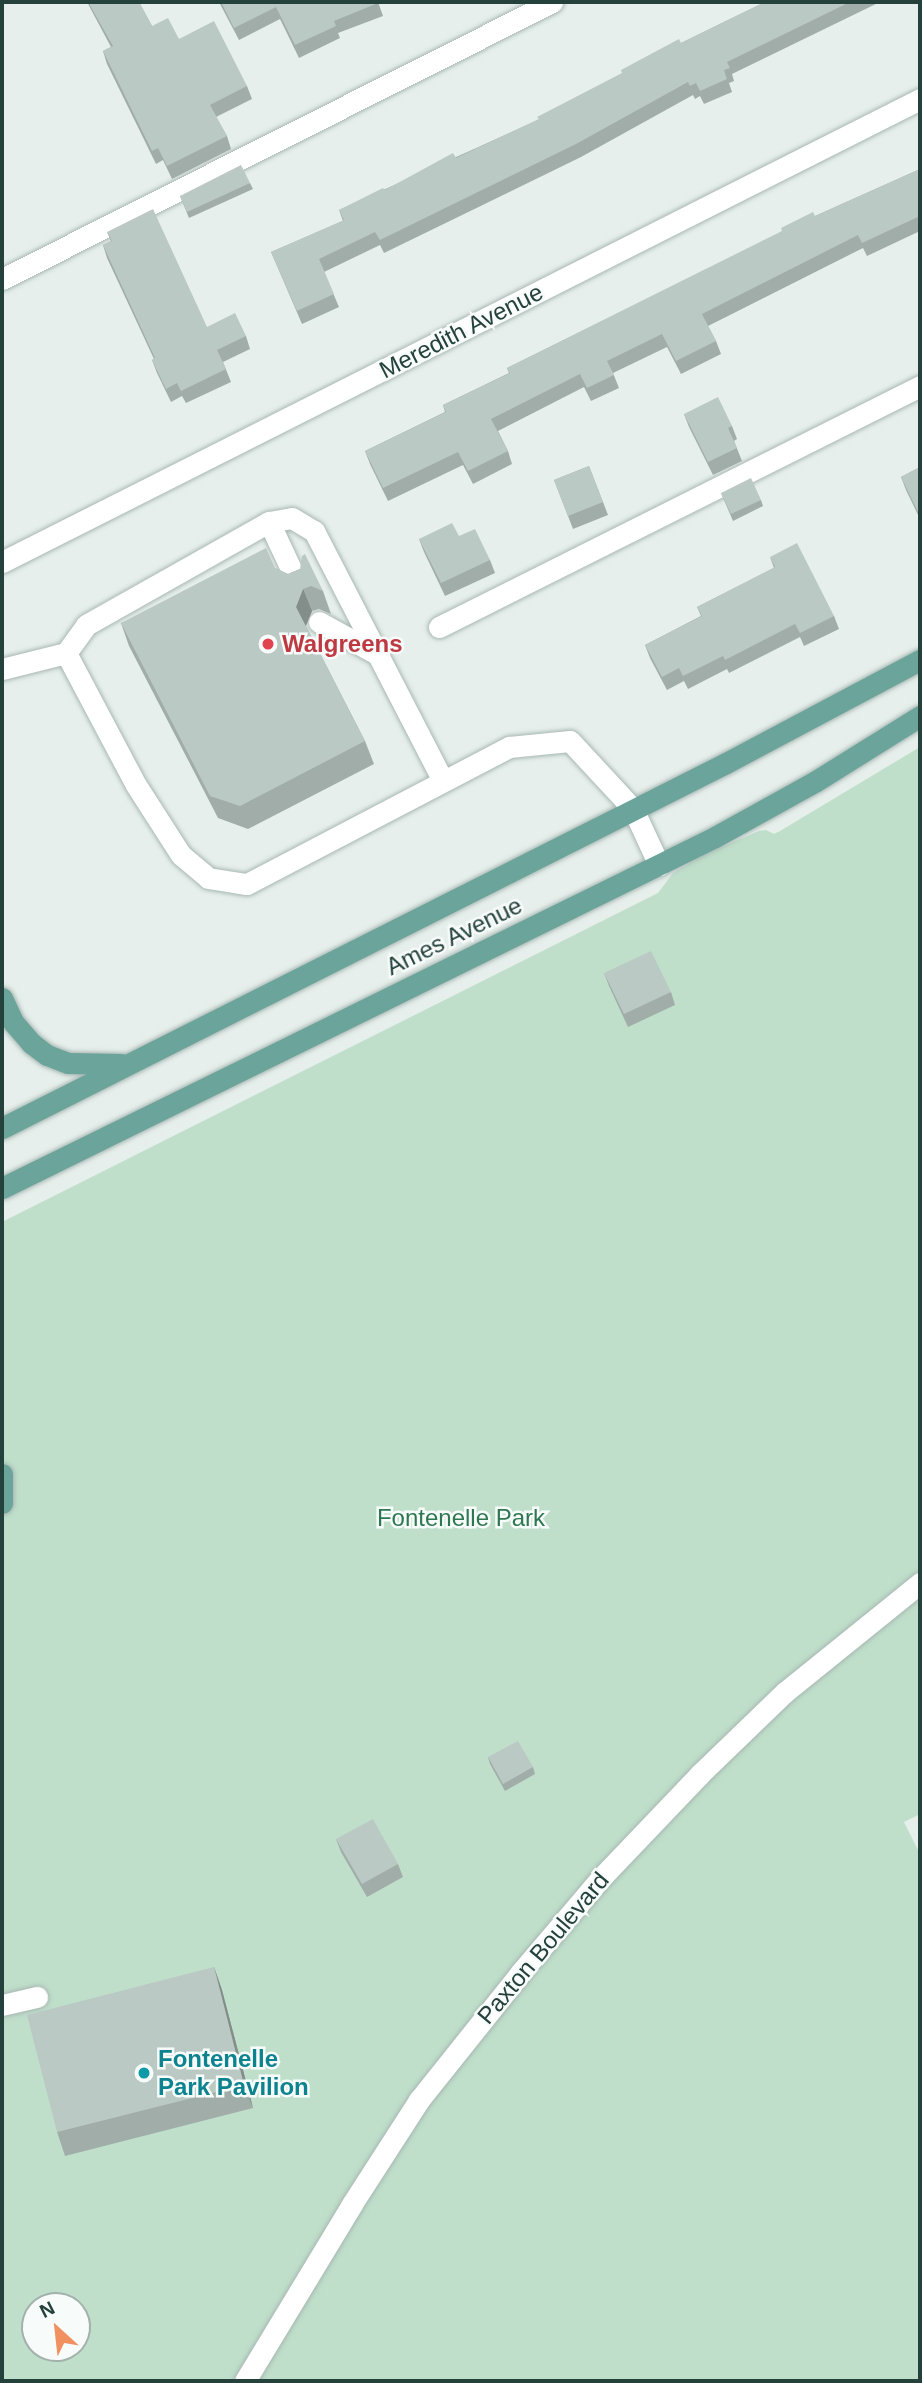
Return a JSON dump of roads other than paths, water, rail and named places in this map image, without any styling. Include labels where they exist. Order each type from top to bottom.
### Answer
[{"type":"main road","name":"Ames Avenue","points":[[2,1128],[634,809],[920,660]]},
{"type":"main road","name":"Ames Avenue","points":[[2,1188],[659,865],[816,781],[920,716]]},
{"type":"main road","points":[[2,998],[13,1022],[31,1043],[47,1055],[68,1063],[130,1063]]},
{"type":"main road","points":[[2,1474],[2,1503]]},
{"type":"street","points":[[2,279],[552,2]]},
{"type":"street","name":"Meredith Avenue","points":[[2,562],[920,99]]},
{"type":"street","points":[[439,627],[920,386]]},
{"type":"street","points":[[2,669],[66,653],[86,625],[269,522],[292,518],[314,531],[443,781]]},
{"type":"street","points":[[269,522],[298,584]]},
{"type":"street","points":[[319,622],[377,654]]},
{"type":"street","points":[[66,653],[144,797],[181,856],[208,878],[247,884],[509,747],[570,741],[634,809],[659,865]]},
{"type":"street","name":"Paxton Boulevard","points":[[246,2381],[412,2110],[513,1981],[600,1879],[700,1774],[785,1692],[920,1583]]},
{"type":"street","points":[[2,2005],[37,1997]]},
{"type":"place","name":"Walgreens","points":[[268,644]]},
{"type":"place","name":"Fontenelle Park Pavilion","points":[[144,2073]]},
{"type":"park label","name":"Fontenelle Park","points":[[461,1518]]}]
